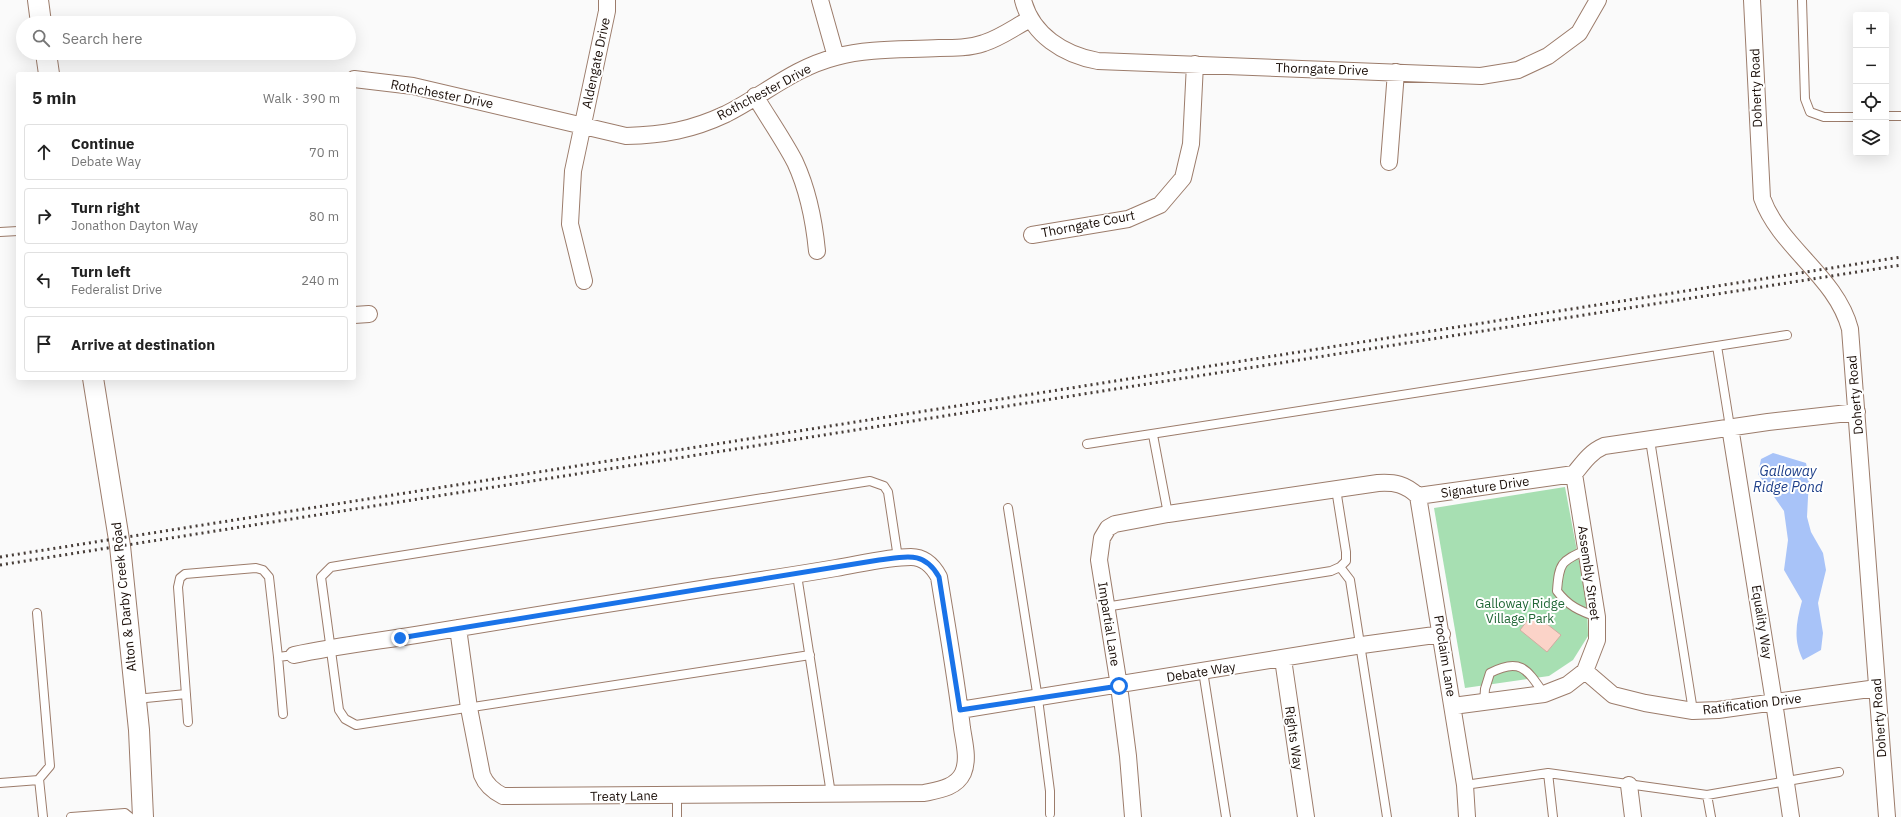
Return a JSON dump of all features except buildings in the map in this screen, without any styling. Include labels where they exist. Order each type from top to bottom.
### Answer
[{"type":"street","points":[[38,0],[40,16]]},
{"type":"street","name":"Aldengate Drive","points":[[584,281],[570,224],[573,171],[607,11],[608,0]]},
{"type":"street","points":[[820,0],[836,57]]},
{"type":"street","points":[[1023,0],[1030,19]]},
{"type":"street","name":"Thorngate Drive","points":[[1030,19],[1051,42],[1064,51],[1082,58],[1098,61],[1481,76],[1518,70],[1548,56],[1579,33],[1598,0]]},
{"type":"street","name":"Doherty Road","points":[[1752,0],[1762,198],[1766,209],[1778,227],[1835,296],[1847,316],[1850,329],[1887,817]]},
{"type":"street","name":"Rothchester Drive","points":[[356,79],[413,86],[626,136],[652,136],[678,132],[727,114],[755,96],[808,66],[836,57],[879,51],[963,47],[984,43],[1030,19]]},
{"type":"street","points":[[47,60],[49,72]]},
{"type":"street","name":"Thorngate Court","points":[[1032,235],[1128,219],[1160,205],[1183,178],[1191,144],[1195,64]]},
{"type":"street","points":[[1389,162],[1396,72]]},
{"type":"street","points":[[755,96],[794,162],[806,190],[814,223],[817,251]]},
{"type":"street","name":"Alton & Darby Creek Road","points":[[93,380],[119,538],[136,699],[143,817]]},
{"type":"street","points":[[1574,474],[1595,450],[1604,446],[1857,412]]},
{"type":"street","name":"Equality Way","points":[[1730,428],[1791,817]]},
{"type":"street","name":"Signature Drive","points":[[1418,496],[1574,474]]},
{"type":"street","name":"Assembly Street","points":[[1574,474],[1597,617],[1597,640],[1585,671]]},
{"type":"street","points":[[1168,514],[1378,483],[1394,482],[1408,488],[1418,496]]},
{"type":"street","name":"Proclaim Lane","points":[[1418,496],[1466,786],[1467,817]]},
{"type":"street","name":"Impartial Lane","points":[[1133,817],[1128,756],[1119,686],[1105,606],[1099,560],[1102,538],[1108,528],[1124,521],[1168,514]]},
{"type":"street","name":"Treaty Lane","points":[[458,628],[469,708],[482,775],[484,782],[490,788],[503,796],[924,793],[946,788],[959,779],[966,762],[960,710],[939,577],[934,568],[927,561],[913,557],[898,558]]},
{"type":"street","points":[[294,655],[329,647],[898,558]]},
{"type":"street","name":"Debate Way","points":[[960,710],[1119,686],[1362,645],[1442,634]]},
{"type":"street","name":"Rights Way","points":[[1283,659],[1306,817]]},
{"type":"street","points":[[1453,706],[1544,694],[1567,685],[1585,671]]},
{"type":"street","name":"Ratification Drive","points":[[1585,671],[1613,695],[1645,703],[1693,711],[1718,710],[1877,688]]},
{"type":"street","points":[[1629,785],[1633,817]]},
{"type":"lane","points":[[1802,0],[1805,99],[1810,112],[1824,117],[1853,117]]},
{"type":"lane","points":[[1889,116],[1901,116]]},
{"type":"lane","points":[[0,232],[16,231]]},
{"type":"lane","points":[[1087,444],[1786,336]]},
{"type":"lane","points":[[1717,346],[1730,428]]},
{"type":"lane","points":[[1153,435],[1168,514]]},
{"type":"lane","points":[[1650,440],[1693,711]]},
{"type":"lane","points":[[810,655],[356,724],[345,719],[339,710],[329,647],[321,577],[331,567],[870,481],[884,486],[888,492],[898,558]]},
{"type":"lane","points":[[1105,606],[1331,571],[1340,567],[1346,561],[1346,552],[1336,489]]},
{"type":"lane","points":[[1008,508],[1038,698],[1050,791],[1050,814]]},
{"type":"lane","points":[[1586,550],[1567,558],[1558,571],[1557,591],[1564,601],[1578,611],[1597,617]]},
{"type":"lane","points":[[1340,567],[1350,580],[1362,645],[1387,817]]},
{"type":"lane","points":[[188,722],[178,587],[180,578],[185,574],[256,568],[263,570],[269,577],[283,714]]},
{"type":"lane","points":[[797,574],[831,794]]},
{"type":"lane","points":[[37,613],[50,766],[39,780],[43,817]]},
{"type":"lane","points":[[278,656],[294,655]]},
{"type":"lane","points":[[1484,702],[1485,689],[1490,673],[1503,666],[1519,666],[1531,675],[1544,694]]},
{"type":"lane","points":[[1204,671],[1226,817]]},
{"type":"lane","points":[[136,699],[186,694]]},
{"type":"lane","points":[[1466,786],[1548,772],[1629,785],[1707,795],[1839,772]]},
{"type":"lane","points":[[1548,772],[1552,817]]},
{"type":"lane","points":[[0,783],[39,780]]},
{"type":"lane","points":[[677,795],[677,817]]},
{"type":"lane","points":[[1707,795],[1711,817]]},
{"type":"lane","points":[[71,817],[125,813],[130,817]]},
{"type":"green space","name":"Galloway Ridge Village Park","points":[[1565,487],[1587,604],[1588,636],[1573,660],[1549,676],[1465,688],[1434,508]]},
{"type":"water","name":"Galloway Ridge Pond","points":[[1773,453],[1806,463],[1809,478],[1807,517],[1811,532],[1823,553],[1826,570],[1818,603],[1823,633],[1821,650],[1803,660],[1798,645],[1796,631],[1802,601],[1784,570],[1788,540],[1784,511],[1758,474],[1761,459]]},
{"type":"railway","points":[[0,557],[1901,257]]},
{"type":"railway","points":[[0,565],[1901,265]]},
{"type":"route","points":[[400,638],[879,560],[913,557],[927,561],[934,568],[939,577],[960,710],[1119,686]]}]
